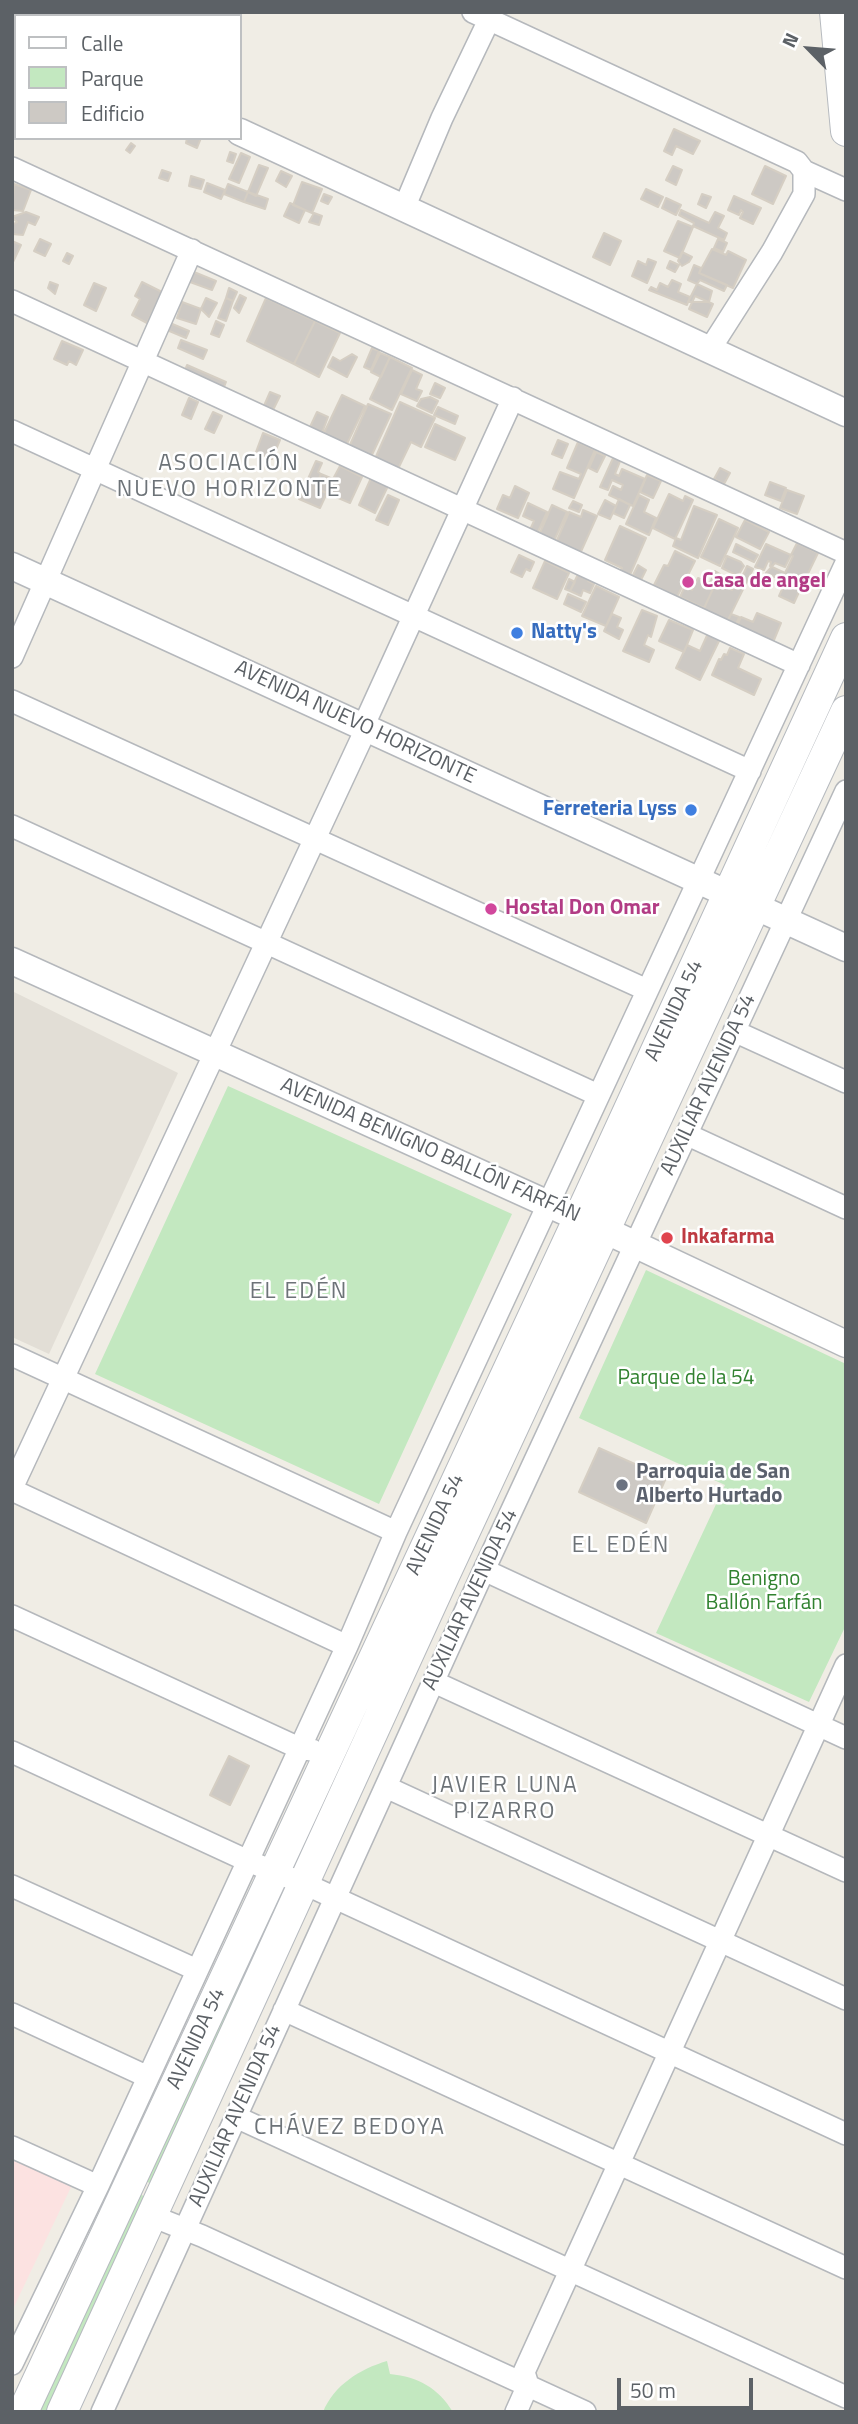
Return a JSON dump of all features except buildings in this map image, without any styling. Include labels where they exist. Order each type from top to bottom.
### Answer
[{"type":"main road","points":[[835,12],[846,131]]},
{"type":"main road","name":"AVENIDA 54","points":[[62,2412],[451,1562],[606,1231],[743,900],[846,638]]},
{"type":"main road","name":"AVENIDA 54","points":[[23,2412],[579,1218],[743,900],[846,711]]},
{"type":"street","points":[[404,208],[481,16],[797,162],[804,171],[846,190]]},
{"type":"street","points":[[242,133],[846,413]]},
{"type":"street","points":[[12,168],[846,553]]},
{"type":"street","points":[[710,349],[772,253],[804,194],[804,171]]},
{"type":"street","points":[[12,657],[192,250]]},
{"type":"street","points":[[12,301],[799,665]]},
{"type":"street","points":[[347,1646],[12,1489],[366,729],[368,716],[413,614],[513,398]]},
{"type":"street","points":[[12,431],[750,771]]},
{"type":"street","points":[[12,2364],[98,2186],[347,1646],[396,1532],[846,563]]},
{"type":"street","name":"AVENIDA NUEVO HORIZONTE","points":[[12,566],[786,921]]},
{"type":"street","points":[[12,701],[647,990]]},
{"type":"street","name":"AUXILIAR AVENIDA 54","points":[[102,2412],[484,1570],[734,1031],[843,804]]},
{"type":"street","points":[[12,826],[598,1095]]},
{"type":"street","points":[[786,921],[846,948]]},
{"type":"street","name":"AVENIDA BENIGNO BALLÓN FARFÁN","points":[[12,961],[579,1218],[846,1344]]},
{"type":"street","points":[[734,1031],[846,1082]]},
{"type":"street","points":[[687,1134],[846,1208]]},
{"type":"street","points":[[12,1355],[396,1532]]},
{"type":"street","points":[[484,1570],[846,1738]]},
{"type":"street","points":[[12,1616],[299,1748],[332,1751]]},
{"type":"street","points":[[516,2412],[528,2385],[524,2372],[846,1665]]},
{"type":"street","points":[[434,1682],[846,1871]]},
{"type":"street","points":[[12,1752],[846,2134]]},
{"type":"street","points":[[386,1787],[846,1999]]},
{"type":"street","points":[[12,1886],[197,1970]]},
{"type":"street","points":[[285,2010],[846,2268]]},
{"type":"street","points":[[12,2014],[148,2077]]},
{"type":"street","points":[[236,2117],[846,2397]]},
{"type":"street","points":[[12,2147],[98,2186]]},
{"type":"street","points":[[152,2216],[585,2412]]},
{"type":"shaded area","points":[[12,991],[178,1073],[49,1354],[12,1337]]},
{"type":"shaded area","points":[[12,2159],[72,2185],[12,2311]]},
{"type":"green space","points":[[228,1086],[512,1214],[379,1504],[95,1374]]},
{"type":"green space","name":"Benigno Ballón Farfán","points":[[646,1270],[846,1364],[846,1625],[809,1702],[656,1633],[725,1485],[579,1418]]},
{"type":"green space","points":[[265,1914],[278,1920],[156,2186],[141,2179]]},
{"type":"green space","points":[[135,2192],[150,2199],[51,2412],[33,2412]]},
{"type":"green space","points":[[387,2361],[390,2374],[427,2385],[441,2396],[453,2412],[323,2412],[334,2394],[349,2379]]},
{"type":"place","name":"Casa de angel","points":[[688,582]]},
{"type":"place","name":"Natty's","points":[[517,633]]},
{"type":"place","name":"Ferreteria Lyss","points":[[691,810]]},
{"type":"place","name":"Hostal Don Omar","points":[[491,909]]},
{"type":"place","name":"Inkafarma","points":[[667,1238]]},
{"type":"place","name":"Parroquia de San Alberto Hurtado","points":[[622,1485]]},
{"type":"district","name":"ASOCIACIÓN NUEVO HORIZONTE","points":[[229,477]]},
{"type":"district","name":"EL EDÉN","points":[[299,1292]]},
{"type":"district","name":"EL EDÉN","points":[[621,1546]]},
{"type":"district","name":"JAVIER LUNA PIZARRO","points":[[505,1799]]},
{"type":"district","name":"CHÁVEZ BEDOYA","points":[[350,2128]]},
{"type":"park label","name":"Parque de la 54","points":[[686,1379]]}]
